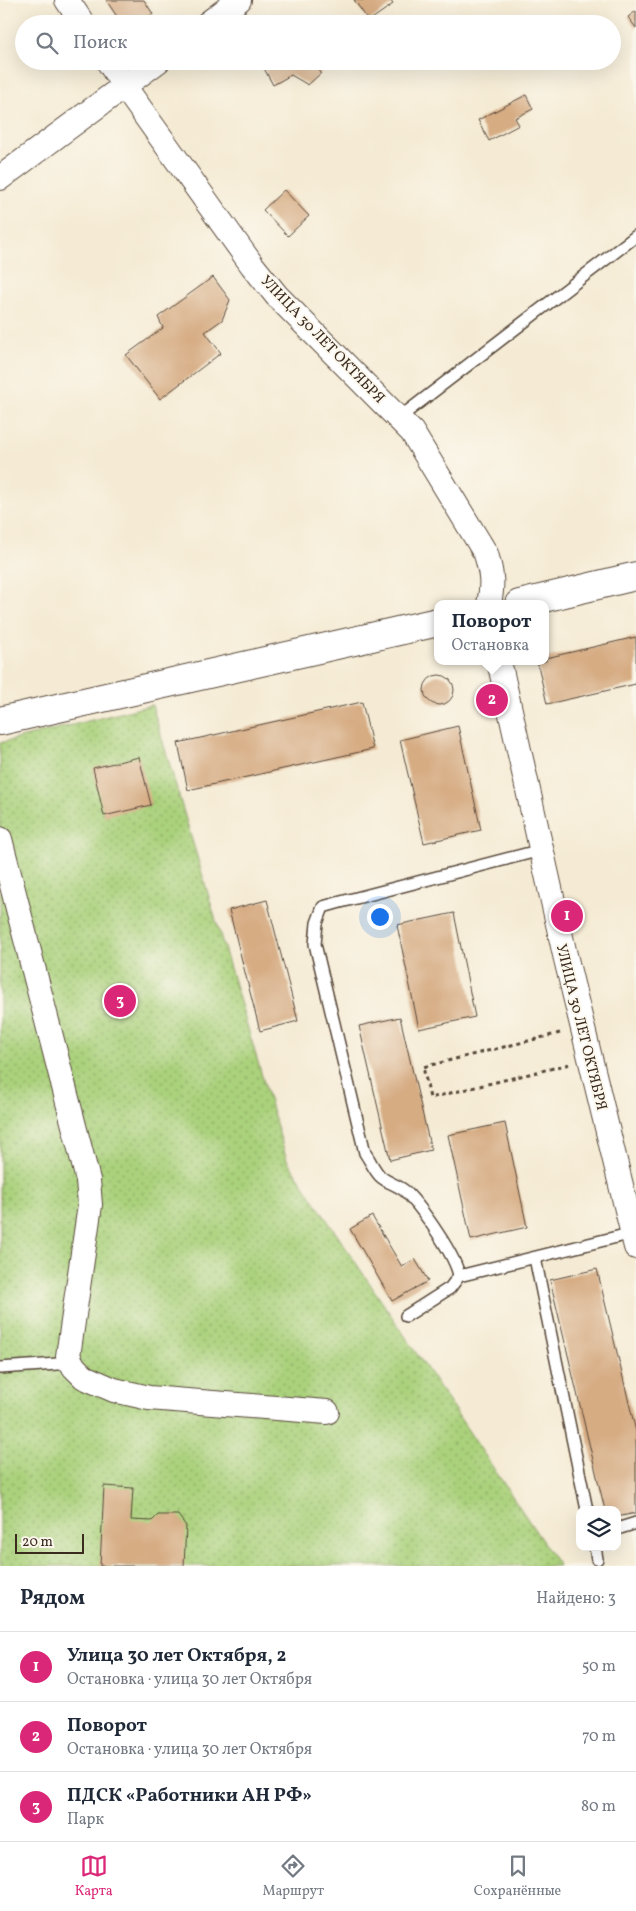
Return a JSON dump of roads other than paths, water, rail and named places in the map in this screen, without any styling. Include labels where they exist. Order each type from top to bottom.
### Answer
[{"type":"street","points":[[67,0],[77,15]]},
{"type":"street","points":[[219,15],[239,0]]},
{"type":"street","name":"УЛИЦА 30 ЛЕТ ОКТЯБРЯ","points":[[114,70],[252,265],[277,296],[412,432],[486,554],[493,585],[490,600]]},
{"type":"street","points":[[0,178],[146,70]]},
{"type":"street","points":[[536,600],[636,576]]},
{"type":"street","points":[[0,721],[434,623]]},
{"type":"street","name":"УЛИЦА 30 ЛЕТ ОКТЯБРЯ","points":[[499,665],[582,1028],[634,1240]]},
{"type":"street","points":[[0,839],[88,1180],[90,1205],[68,1356],[74,1368],[84,1378],[114,1390],[149,1398],[327,1412]]},
{"type":"lane","points":[[399,418],[636,236]]},
{"type":"lane","points":[[406,1316],[450,1288],[458,1276],[458,1270],[418,1205],[404,1190],[380,1177],[365,1153],[315,944],[317,923],[323,907],[541,850]]},
{"type":"lane","points":[[458,1276],[534,1258],[634,1240]]},
{"type":"lane","points":[[534,1258],[586,1506]]},
{"type":"lane","points":[[0,1368],[72,1363]]},
{"type":"lane","points":[[621,1528],[636,1523]]},
{"type":"lane","points":[[596,1551],[597,1560]]},
{"type":"place","name":"Поворот","points":[[492,700]]},
{"type":"place","name":"Улица 30 лет Октября, 2","points":[[567,916]]},
{"type":"place","name":"ПДСК «Работники АН РФ»","points":[[120,1001]]}]
